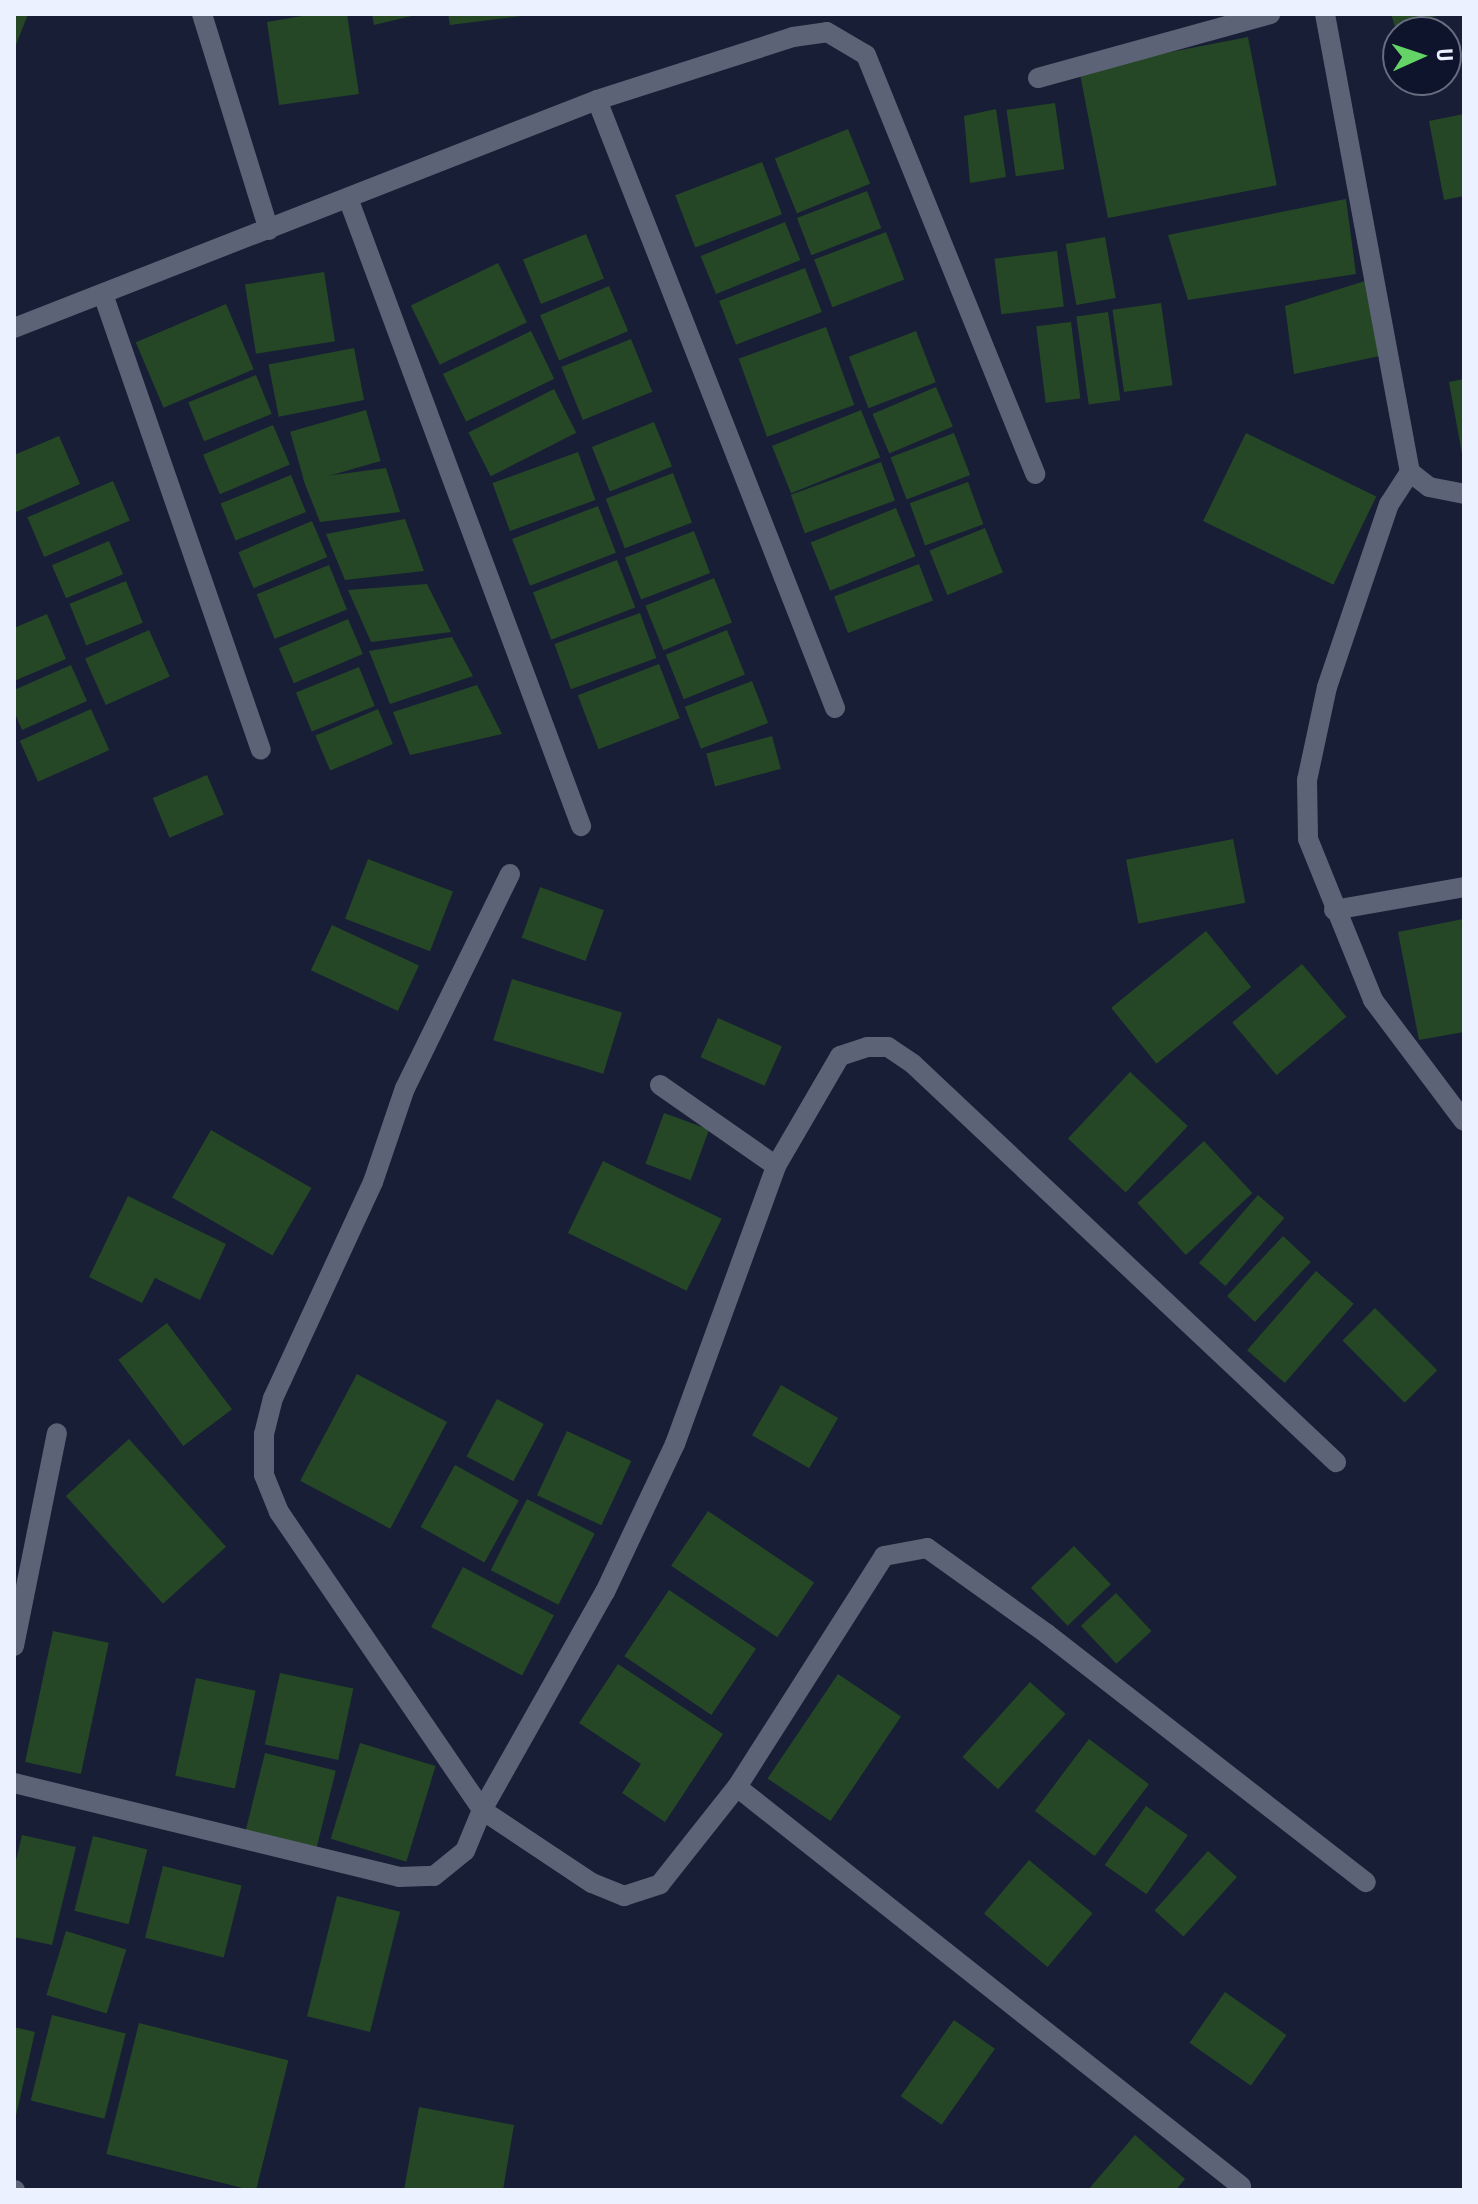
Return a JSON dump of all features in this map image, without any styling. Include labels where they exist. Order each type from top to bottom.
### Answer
[{"type":"street","points":[[202,14],[269,230]]},
{"type":"street","points":[[1038,78],[1270,14]]},
{"type":"street","points":[[1325,14],[1410,472],[1429,487],[1464,494]]},
{"type":"street","points":[[14,328],[597,100],[793,37],[827,32],[866,55],[1035,474]]},
{"type":"street","points":[[597,100],[835,708]]},
{"type":"street","points":[[348,198],[581,826]]},
{"type":"street","points":[[103,294],[261,749]]},
{"type":"street","points":[[1410,472],[1389,504],[1327,687],[1307,780],[1308,839],[1334,910],[1373,1000],[1464,1121]]},
{"type":"street","points":[[510,874],[405,1088],[373,1182],[273,1398],[264,1434],[264,1475],[279,1512],[482,1810],[592,1883],[624,1896],[660,1884],[737,1787],[884,1556],[927,1548],[1047,1634],[1366,1882]]},
{"type":"street","points":[[1334,910],[1464,887]]},
{"type":"street","points":[[14,1783],[399,1877],[434,1876],[465,1851],[482,1810],[605,1592],[675,1444],[776,1166],[840,1056],[867,1047],[888,1047],[913,1064],[1336,1462]]},
{"type":"street","points":[[660,1085],[776,1166]]},
{"type":"street","points":[[14,1646],[57,1433]]},
{"type":"street","points":[[737,1787],[1241,2186]]},
{"type":"building","points":[[14,14],[28,14],[14,50]]},
{"type":"building","points":[[314,14],[347,14],[359,94],[279,105],[267,22]]},
{"type":"building","points":[[372,14],[416,14],[416,15],[374,25]]},
{"type":"building","points":[[448,14],[521,14],[521,16],[450,25]]},
{"type":"building","points":[[1391,14],[1440,14],[1436,16]]},
{"type":"building","points":[[1248,37],[1277,185],[1108,218],[1079,70]]},
{"type":"building","points":[[1055,103],[1064,169],[1016,176],[1006,110]]},
{"type":"building","points":[[996,109],[1006,177],[970,183],[964,116]]},
{"type":"building","points":[[1464,114],[1464,196],[1444,200],[1429,121]]},
{"type":"building","points":[[848,129],[870,184],[797,213],[775,159]]},
{"type":"building","points":[[762,162],[782,214],[695,248],[675,195]]},
{"type":"building","points":[[867,191],[881,228],[811,255],[797,218]]},
{"type":"building","points":[[1346,199],[1356,274],[1188,300],[1168,235]]},
{"type":"building","points":[[785,222],[800,260],[716,294],[701,256]]},
{"type":"building","points":[[886,232],[904,280],[832,307],[814,260]]},
{"type":"building","points":[[586,234],[604,279],[541,304],[523,259]]},
{"type":"building","points":[[1105,237],[1116,298],[1076,305],[1066,244]]},
{"type":"building","points":[[1057,251],[1064,307],[1001,314],[994,259]]},
{"type":"building","points":[[498,263],[527,322],[440,365],[411,306]]},
{"type":"building","points":[[805,268],[822,312],[736,345],[719,301]]},
{"type":"building","points":[[324,272],[335,341],[256,354],[245,285]]},
{"type":"building","points":[[1365,281],[1380,356],[1294,374],[1285,306]]},
{"type":"building","points":[[609,286],[628,331],[559,360],[540,315]]},
{"type":"building","points":[[1161,303],[1173,385],[1124,392],[1112,310]]},
{"type":"building","points":[[226,304],[254,369],[164,408],[136,342]]},
{"type":"building","points":[[1108,312],[1120,400],[1089,405],[1076,316]]},
{"type":"building","points":[[1071,322],[1080,398],[1046,403],[1036,326]]},
{"type":"building","points":[[826,327],[854,405],[767,437],[739,359]]},
{"type":"building","points":[[531,331],[554,379],[466,422],[443,374]]},
{"type":"building","points":[[916,331],[936,382],[868,408],[849,357]]},
{"type":"building","points":[[631,339],[652,392],[583,420],[561,367]]},
{"type":"building","points":[[354,348],[364,400],[279,417],[269,365]]},
{"type":"building","points":[[256,375],[272,414],[204,441],[188,402]]},
{"type":"building","points":[[1464,379],[1464,454],[1462,454],[1449,382]]},
{"type":"building","points":[[936,387],[953,427],[889,454],[872,414]]},
{"type":"building","points":[[554,389],[576,433],[491,476],[468,433]]},
{"type":"building","points":[[366,410],[381,461],[305,483],[290,432]]},
{"type":"building","points":[[861,410],[880,457],[791,493],[772,446]]},
{"type":"building","points":[[654,422],[672,467],[610,492],[592,447]]},
{"type":"building","points":[[273,425],[290,465],[220,494],[203,455]]},
{"type":"building","points":[[954,433],[970,475],[907,499],[891,457]]},
{"type":"building","points":[[1246,433],[1376,497],[1333,585],[1203,521]]},
{"type":"building","points":[[59,436],[80,484],[16,512],[14,455]]},
{"type":"building","points":[[578,452],[595,500],[510,531],[492,483]]},
{"type":"building","points":[[881,462],[895,501],[805,533],[791,495]]},
{"type":"building","points":[[386,468],[400,512],[320,522],[303,479]]},
{"type":"building","points":[[673,473],[692,522],[625,548],[606,499]]},
{"type":"building","points":[[291,475],[306,512],[236,541],[221,503]]},
{"type":"building","points":[[113,481],[130,521],[44,557],[27,517]]},
{"type":"building","points":[[968,482],[983,524],[925,545],[910,503]]},
{"type":"building","points":[[598,506],[616,553],[530,586],[512,539]]},
{"type":"building","points":[[896,508],[915,556],[830,591],[811,542]]},
{"type":"building","points":[[405,519],[424,571],[345,580],[326,534]]},
{"type":"building","points":[[312,521],[327,557],[254,588],[238,552]]},
{"type":"building","points":[[985,528],[1003,573],[947,595],[929,550]]},
{"type":"building","points":[[694,531],[710,573],[641,600],[625,558]]},
{"type":"building","points":[[109,541],[123,574],[66,598],[52,565]]},
{"type":"building","points":[[617,560],[635,608],[551,640],[533,592]]},
{"type":"building","points":[[919,564],[933,600],[848,633],[834,597]]},
{"type":"building","points":[[329,565],[347,610],[275,639],[257,594]]},
{"type":"building","points":[[714,578],[732,623],[663,650],[645,606]]},
{"type":"building","points":[[126,581],[143,623],[86,646],[69,604]]},
{"type":"building","points":[[427,584],[451,632],[371,642],[348,590]]},
{"type":"building","points":[[640,613],[656,658],[571,689],[554,644]]},
{"type":"building","points":[[47,614],[66,659],[14,681],[14,628]]},
{"type":"building","points":[[348,619],[363,654],[294,683],[279,648]]},
{"type":"building","points":[[149,630],[170,677],[106,705],[85,658]]},
{"type":"building","points":[[727,630],[745,675],[684,699],[666,655]]},
{"type":"building","points":[[452,637],[473,676],[390,704],[369,651]]},
{"type":"building","points":[[659,664],[680,718],[599,749],[578,695]]},
{"type":"building","points":[[71,665],[87,701],[22,730],[14,711],[14,690]]},
{"type":"building","points":[[359,667],[375,706],[312,731],[296,692]]},
{"type":"building","points":[[752,681],[768,723],[701,749],[685,707]]},
{"type":"building","points":[[477,685],[502,734],[410,755],[393,712]]},
{"type":"building","points":[[91,709],[109,750],[38,782],[20,741]]},
{"type":"building","points":[[378,709],[393,744],[330,771],[315,736]]},
{"type":"building","points":[[772,736],[781,769],[715,786],[706,754]]},
{"type":"building","points":[[207,775],[224,815],[169,838],[153,798]]},
{"type":"building","points":[[1233,839],[1245,903],[1138,924],[1126,860]]},
{"type":"building","points":[[368,859],[453,892],[430,951],[345,919]]},
{"type":"building","points":[[540,887],[604,910],[585,961],[522,938]]},
{"type":"building","points":[[1463,919],[1464,1032],[1419,1040],[1398,932]]},
{"type":"building","points":[[332,925],[419,966],[398,1011],[311,970]]},
{"type":"building","points":[[1206,931],[1251,987],[1156,1064],[1111,1008]]},
{"type":"building","points":[[1302,964],[1346,1017],[1277,1075],[1232,1022]]},
{"type":"building","points":[[512,979],[622,1013],[603,1074],[493,1040]]},
{"type":"building","points":[[718,1018],[782,1046],[764,1086],[701,1057]]},
{"type":"building","points":[[1130,1072],[1188,1126],[1126,1192],[1068,1139]]},
{"type":"building","points":[[664,1113],[709,1129],[691,1180],[646,1164]]},
{"type":"building","points":[[211,1130],[311,1188],[272,1256],[172,1198]]},
{"type":"building","points":[[1204,1141],[1252,1193],[1186,1255],[1137,1203]]},
{"type":"building","points":[[603,1161],[722,1219],[687,1291],[568,1233]]},
{"type":"building","points":[[1258,1195],[1284,1218],[1225,1286],[1199,1263]]},
{"type":"building","points":[[128,1196],[226,1244],[200,1300],[155,1278],[142,1303],[89,1277]]},
{"type":"building","points":[[1283,1236],[1311,1262],[1255,1322],[1227,1296]]},
{"type":"building","points":[[1316,1271],[1354,1304],[1285,1383],[1247,1350]]},
{"type":"building","points":[[1375,1308],[1437,1370],[1405,1403],[1342,1341]]},
{"type":"building","points":[[167,1323],[232,1409],[183,1446],[118,1360]]},
{"type":"building","points":[[357,1374],[447,1422],[390,1529],[300,1481]]},
{"type":"building","points":[[781,1385],[838,1418],[809,1468],[752,1435]]},
{"type":"building","points":[[497,1399],[544,1424],[513,1481],[466,1456]]},
{"type":"building","points":[[567,1431],[631,1461],[601,1525],[537,1495]]},
{"type":"building","points":[[129,1439],[226,1547],[163,1604],[66,1496]]},
{"type":"building","points":[[455,1465],[519,1500],[484,1562],[421,1527]]},
{"type":"building","points":[[527,1499],[595,1534],[558,1605],[491,1570]]},
{"type":"building","points":[[708,1511],[814,1583],[777,1637],[671,1566]]},
{"type":"building","points":[[1074,1546],[1111,1584],[1068,1626],[1031,1588]]},
{"type":"building","points":[[463,1567],[554,1615],[522,1675],[431,1627]]},
{"type":"building","points":[[669,1590],[756,1649],[711,1715],[624,1656]]},
{"type":"building","points":[[1116,1593],[1151,1631],[1116,1664],[1081,1626]]},
{"type":"building","points":[[53,1631],[109,1643],[81,1774],[25,1762]]},
{"type":"building","points":[[618,1664],[723,1734],[665,1822],[622,1793],[641,1764],[579,1723]]},
{"type":"building","points":[[280,1673],[353,1689],[338,1760],[265,1744]]},
{"type":"building","points":[[838,1674],[901,1716],[831,1821],[768,1778]]},
{"type":"building","points":[[196,1678],[256,1691],[235,1788],[175,1776]]},
{"type":"building","points":[[1030,1682],[1066,1714],[998,1789],[962,1757]]},
{"type":"building","points":[[1089,1739],[1149,1784],[1095,1856],[1035,1811]]},
{"type":"building","points":[[360,1743],[436,1766],[406,1862],[331,1839]]},
{"type":"building","points":[[265,1753],[336,1771],[317,1847],[246,1830]]},
{"type":"building","points":[[1146,1806],[1188,1835],[1146,1894],[1105,1865]]},
{"type":"building","points":[[22,1835],[76,1847],[52,1945],[14,1937],[14,1869]]},
{"type":"building","points":[[93,1836],[147,1850],[129,1924],[74,1911]]},
{"type":"building","points":[[1208,1851],[1237,1877],[1183,1937],[1154,1910]]},
{"type":"building","points":[[1029,1860],[1093,1913],[1048,1967],[984,1914]]},
{"type":"building","points":[[163,1866],[242,1886],[224,1957],[145,1938]]},
{"type":"building","points":[[337,1896],[400,1912],[370,2032],[307,2016]]},
{"type":"building","points":[[66,1931],[126,1949],[107,2013],[46,1995]]},
{"type":"building","points":[[1225,1992],[1286,2035],[1251,2086],[1189,2043]]},
{"type":"building","points":[[52,2015],[126,2033],[104,2119],[31,2100]]},
{"type":"building","points":[[954,2020],[995,2049],[942,2125],[901,2096]]},
{"type":"building","points":[[139,2023],[288,2060],[256,2190],[106,2154]]},
{"type":"building","points":[[14,2027],[35,2032],[15,2120],[14,2120]]},
{"type":"building","points":[[419,2107],[514,2125],[503,2190],[404,2190]]},
{"type":"building","points":[[1135,2135],[1185,2179],[1176,2190],[1088,2190]]}]
